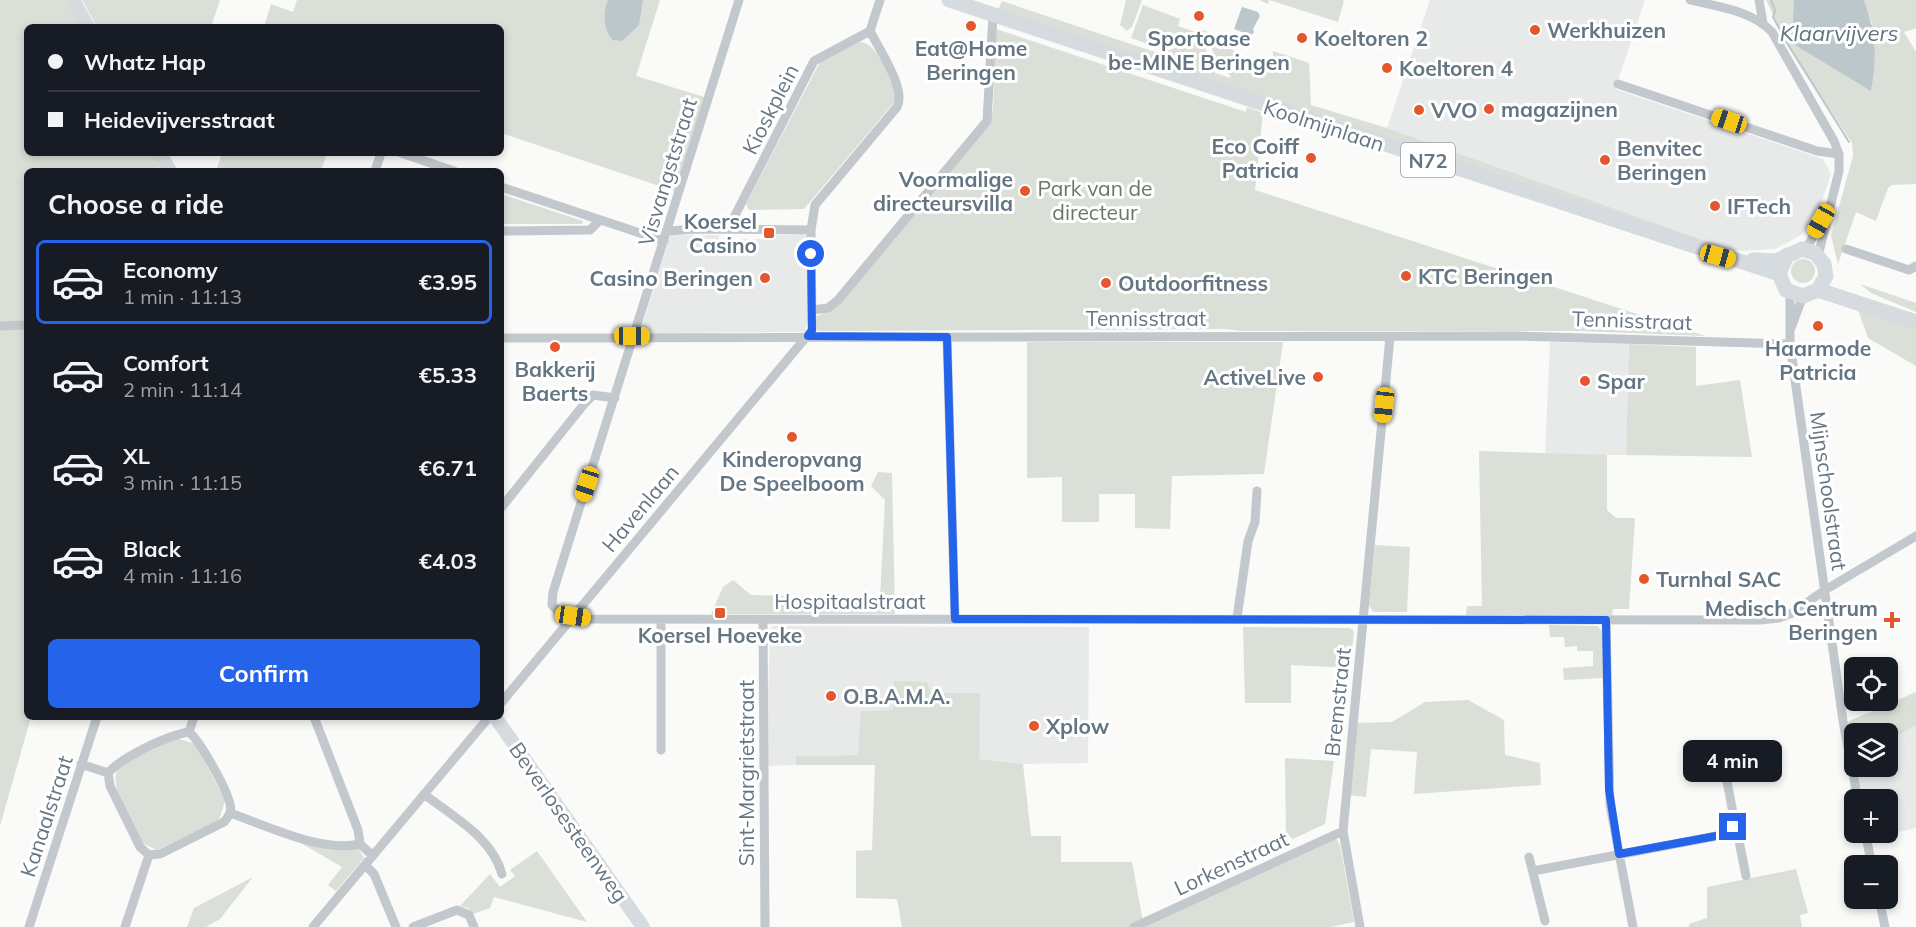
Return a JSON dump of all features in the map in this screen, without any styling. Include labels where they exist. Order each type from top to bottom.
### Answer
[{"type":"main road","name":"Koolmijnlaan","points":[[950,0],[1779,274]]},
{"type":"main road","name":"Koolmijnlaan","points":[[1732,260],[1776,261],[1802,249]]},
{"type":"main road","points":[[1802,249],[1818,256],[1824,264],[1826,276],[1818,290]]},
{"type":"main road","points":[[1787,255],[1779,274],[1782,285],[1797,295],[1818,290],[1916,322]]},
{"type":"main road","points":[[1826,276],[1873,307]]},
{"type":"street","points":[[73,0],[86,24]]},
{"type":"street","name":"Visvangststraat","points":[[573,616],[561,615],[555,611],[552,605],[553,592],[739,0]]},
{"type":"street","points":[[808,336],[812,330],[811,225],[815,205],[900,102],[898,87],[870,31],[880,0]]},
{"type":"street","points":[[1690,0],[1707,2],[1751,16],[1763,23],[1777,41],[1834,141],[1839,154],[1839,171],[1818,256]]},
{"type":"street","points":[[1759,0],[1763,23]]},
{"type":"street","points":[[812,310],[828,308],[838,300],[987,121],[993,15]]},
{"type":"street","name":"Kioskplein","points":[[728,229],[814,61],[870,31]]},
{"type":"street","points":[[1618,84],[1817,151],[1839,154]]},
{"type":"street","points":[[408,156],[435,168]]},
{"type":"street","points":[[504,188],[664,241]]},
{"type":"street","points":[[1802,249],[1809,244],[1828,209]]},
{"type":"street","points":[[504,231],[590,230],[600,220]]},
{"type":"street","points":[[667,231],[811,225]]},
{"type":"street","points":[[1846,249],[1909,270],[1916,266]]},
{"type":"street","name":"Mijnschoolstraat","points":[[1797,295],[1790,330],[1790,344],[1843,721],[1856,789]]},
{"type":"street","points":[[0,326],[24,325]]},
{"type":"street","name":"Tennisstraat","points":[[504,338],[632,336],[1605,337],[1790,344]]},
{"type":"street","name":"Havenlaan","points":[[504,699],[808,336]]},
{"type":"street","points":[[947,337],[955,619]]},
{"type":"street","name":"Bremstraat","points":[[1360,927],[1343,831],[1390,337]]},
{"type":"street","points":[[504,504],[593,395],[615,398]]},
{"type":"street","points":[[1237,618],[1257,491]]},
{"type":"street","name":"Hospitaalstraat","points":[[573,616],[591,619],[1606,620],[1779,618],[1792,613],[1825,590],[1916,536]]},
{"type":"street","points":[[661,619],[661,750]]},
{"type":"street","name":"Sint-Margrietstraat","points":[[763,619],[765,927]]},
{"type":"street","points":[[1606,620],[1610,805],[1633,927]]},
{"type":"street","name":"Kanaalstraat","points":[[29,927],[97,720]]},
{"type":"street","points":[[189,732],[193,720]]},
{"type":"street","points":[[315,720],[358,830],[360,844],[372,855]]},
{"type":"street","points":[[313,927],[486,720]]},
{"type":"street","name":"Beverlosesteenweg","points":[[497,720],[643,927]]},
{"type":"street","points":[[189,732],[198,739],[231,805],[230,813],[224,822],[160,854],[149,855],[140,847],[110,786],[108,773],[116,764],[178,733],[189,732]]},
{"type":"street","points":[[1746,876],[1739,841],[1732,833],[1734,818],[1725,771],[1730,765],[1761,758]]},
{"type":"street","points":[[81,764],[108,773]]},
{"type":"street","points":[[424,794],[489,845],[498,860],[502,874]]},
{"type":"street","points":[[230,813],[323,845],[360,844]]},
{"type":"street","name":"Lorkenstraat","points":[[1134,927],[1343,831]]},
{"type":"street","points":[[1533,871],[1732,833]]},
{"type":"street","points":[[125,927],[149,855]]},
{"type":"street","points":[[1529,857],[1545,921]]},
{"type":"street","points":[[365,865],[374,874],[396,927]]},
{"type":"street","points":[[1881,909],[1885,927]]},
{"type":"street","points":[[413,927],[457,910],[469,915],[474,927]]},
{"type":"shaded area","points":[[1430,0],[1645,0],[1615,89],[1823,159],[1831,174],[1816,219],[1801,235],[1775,249],[1741,251],[1719,249],[1720,246],[1387,128]]},
{"type":"shaded area","points":[[798,232],[807,236],[808,323],[804,332],[648,333],[641,330],[670,235],[719,235],[719,239],[772,239],[773,235],[798,235]]},
{"type":"shaded area","points":[[1550,342],[1629,344],[1626,455],[1545,455]]},
{"type":"shaded area","points":[[774,626],[1089,627],[1088,763],[1023,764],[979,759],[930,693],[894,681],[894,710],[861,711],[859,755],[797,756],[796,765],[766,766],[770,630]]},
{"type":"shaded area","points":[[1916,725],[1916,828],[1898,832],[1898,789],[1860,789],[1857,777],[1898,777],[1898,736]]},
{"type":"green space","points":[[0,0],[67,0],[80,24],[24,24],[24,156],[155,156],[160,164],[159,168],[24,168],[24,720],[30,720],[0,826]]},
{"type":"green space","points":[[82,0],[220,0],[212,24],[95,24]]},
{"type":"green space","points":[[297,0],[660,0],[636,76],[704,97],[674,191],[504,134],[504,24],[265,24],[271,4],[293,12]]},
{"type":"green space","points":[[1126,0],[1142,0],[1132,27],[1127,31],[1120,25]]},
{"type":"green space","points":[[1269,0],[1342,0],[1344,1],[1338,22]]},
{"type":"green space","points":[[1766,0],[1794,0],[1792,33],[1872,24],[1864,0],[1916,0],[1916,28],[1904,32],[1916,52],[1916,184],[1892,185],[1888,188],[1876,221],[1856,212],[1838,264],[1831,236],[1853,156],[1852,143],[1788,46]]},
{"type":"green space","points":[[1002,1],[1155,52],[1163,52],[1191,42],[1198,44],[1205,48],[1215,73],[1231,78],[1218,66],[1211,48],[1199,38],[1187,38],[1161,49],[1131,38],[1143,5],[1180,19],[1178,26],[1201,34],[1203,30],[1218,36],[1221,46],[1235,51],[1235,61],[1240,65],[1259,69],[1259,65],[1273,69],[1273,51],[1309,63],[1311,105],[1387,128],[1720,246],[1719,249],[998,10]]},
{"type":"green space","name":"Park van de directeur","points":[[996,29],[1246,112],[1247,107],[1263,113],[1255,190],[1705,336],[1581,331],[1241,331],[1226,329],[818,331],[817,316],[835,308],[984,130],[993,111]]},
{"type":"green space","points":[[859,42],[866,43],[877,54],[897,94],[896,100],[804,209],[749,210],[746,204],[820,62]]},
{"type":"green space","points":[[221,156],[326,156],[322,168],[217,168]]},
{"type":"green space","points":[[504,195],[583,221],[582,224],[504,224]]},
{"type":"green space","points":[[1803,259],[1812,262],[1815,271],[1812,280],[1803,283],[1794,280],[1791,271],[1794,262]]},
{"type":"green space","points":[[1860,284],[1916,303],[1916,312],[1871,293]]},
{"type":"green space","points":[[1858,310],[1916,330],[1916,366],[1868,338]]},
{"type":"green space","points":[[1027,342],[1283,342],[1264,474],[1172,476],[1170,529],[1135,528],[1135,494],[1099,494],[1099,522],[1062,522],[1062,477],[1027,478]]},
{"type":"green space","points":[[1629,344],[1696,347],[1696,386],[1740,380],[1752,457],[1626,455]]},
{"type":"green space","points":[[1479,451],[1607,455],[1607,510],[1616,518],[1635,518],[1629,609],[1613,609],[1612,615],[1466,615],[1467,606],[1482,606]]},
{"type":"green space","points":[[878,472],[892,473],[895,614],[711,614],[723,587],[733,580],[751,595],[880,598],[885,500],[871,486]]},
{"type":"green space","points":[[1375,545],[1410,547],[1407,612],[1373,612],[1369,605]]},
{"type":"green space","points":[[1549,625],[1598,626],[1602,632],[1603,678],[1564,680],[1563,668],[1593,666],[1593,651],[1577,651],[1577,646],[1565,647],[1564,637],[1550,637]]},
{"type":"green space","points":[[1243,627],[1349,628],[1354,631],[1350,668],[1291,665],[1291,703],[1245,703]]},
{"type":"green space","points":[[894,681],[927,682],[931,693],[980,693],[979,759],[1023,764],[1031,836],[1061,836],[1061,862],[1132,862],[1144,927],[902,927],[897,899],[856,898],[856,851],[872,850],[875,765],[796,765],[796,756],[858,755],[861,711],[893,710]]},
{"type":"green space","points":[[1916,692],[1916,725],[1898,736],[1898,723],[1847,723],[1872,711],[1898,711],[1898,700]]},
{"type":"green space","points":[[1468,700],[1504,720],[1505,755],[1540,763],[1541,785],[1414,794],[1417,752],[1371,749],[1366,797],[1349,795],[1357,723],[1392,722],[1425,702]]},
{"type":"green space","points":[[176,738],[196,744],[225,801],[219,820],[157,850],[142,843],[118,794],[116,774],[119,766]]},
{"type":"green space","points":[[1285,758],[1334,761],[1325,824],[1293,839],[1286,834]]},
{"type":"green space","points":[[1336,838],[1340,845],[1354,922],[1330,927],[1144,927]]},
{"type":"green space","points":[[294,839],[331,850],[358,848],[364,858],[336,891],[328,885],[342,867]]},
{"type":"green space","points":[[537,851],[587,922],[494,897],[490,908],[473,914],[468,908],[460,906],[490,874],[500,887],[515,876],[510,870]]},
{"type":"green space","points":[[1796,869],[1808,913],[1800,915],[1802,927],[1689,927],[1689,924],[1707,918],[1707,887]]},
{"type":"green space","points":[[253,877],[220,919],[206,927],[187,927],[194,908]]},
{"type":"water","points":[[608,0],[643,0],[639,25],[622,41],[613,40],[607,31],[605,10]]},
{"type":"water","name":"Klaarvijvers","points":[[1794,0],[1864,0],[1874,45],[1871,91],[1795,45],[1792,34]]},
{"type":"water","points":[[1242,7],[1258,12],[1260,16],[1253,29],[1254,33],[1250,35],[1234,29]]},
{"type":"waterway","points":[[1771,0],[1775,10],[1773,17],[1787,43],[1849,142]]},
{"type":"place","name":"Sportoase be-MINE Beringen","points":[[1199,16]]},
{"type":"place","name":"Eat@Home Beringen","points":[[971,26]]},
{"type":"place","name":"Werkhuizen","points":[[1535,30]]},
{"type":"place","name":"Koeltoren 2","points":[[1302,38]]},
{"type":"place","name":"Koeltoren 4","points":[[1387,68]]},
{"type":"place","name":"magazijnen","points":[[1489,109]]},
{"type":"place","name":"VVO","points":[[1419,110]]},
{"type":"place","name":"Eco Coiff Patricia","points":[[1311,158]]},
{"type":"place","name":"Benvitec Beringen","points":[[1605,160]]},
{"type":"place","name":"Voormalige directeursvilla","points":[[1025,191]]},
{"type":"place","name":"IFTech","points":[[1715,206]]},
{"type":"place","name":"Koersel Casino","points":[[769,233]]},
{"type":"place","name":"KTC Beringen","points":[[1406,276]]},
{"type":"place","name":"Casino Beringen","points":[[765,278]]},
{"type":"place","name":"Outdoorfitness","points":[[1106,283]]},
{"type":"place","name":"Haarmode Patricia","points":[[1818,326]]},
{"type":"place","name":"Bakkerij Baerts","points":[[555,347]]},
{"type":"place","name":"ActiveLive","points":[[1318,377]]},
{"type":"place","name":"Spar","points":[[1585,381]]},
{"type":"place","name":"Kinderopvang De Speelboom","points":[[792,437]]},
{"type":"place","name":"Turnhal SAC","points":[[1644,579]]},
{"type":"place","name":"Koersel Hoeveke","points":[[720,613]]},
{"type":"place","name":"Medisch Centrum Beringen","points":[[1892,620]]},
{"type":"place","name":"O.B.A.M.A.","points":[[831,696]]},
{"type":"place","name":"Xplow","points":[[1034,726]]},
{"type":"route","points":[[811,254],[812,330],[808,336],[947,337],[955,619],[1606,620],[1608,776],[1610,805],[1619,854],[1713,834],[1732,833],[1733,827]]}]
